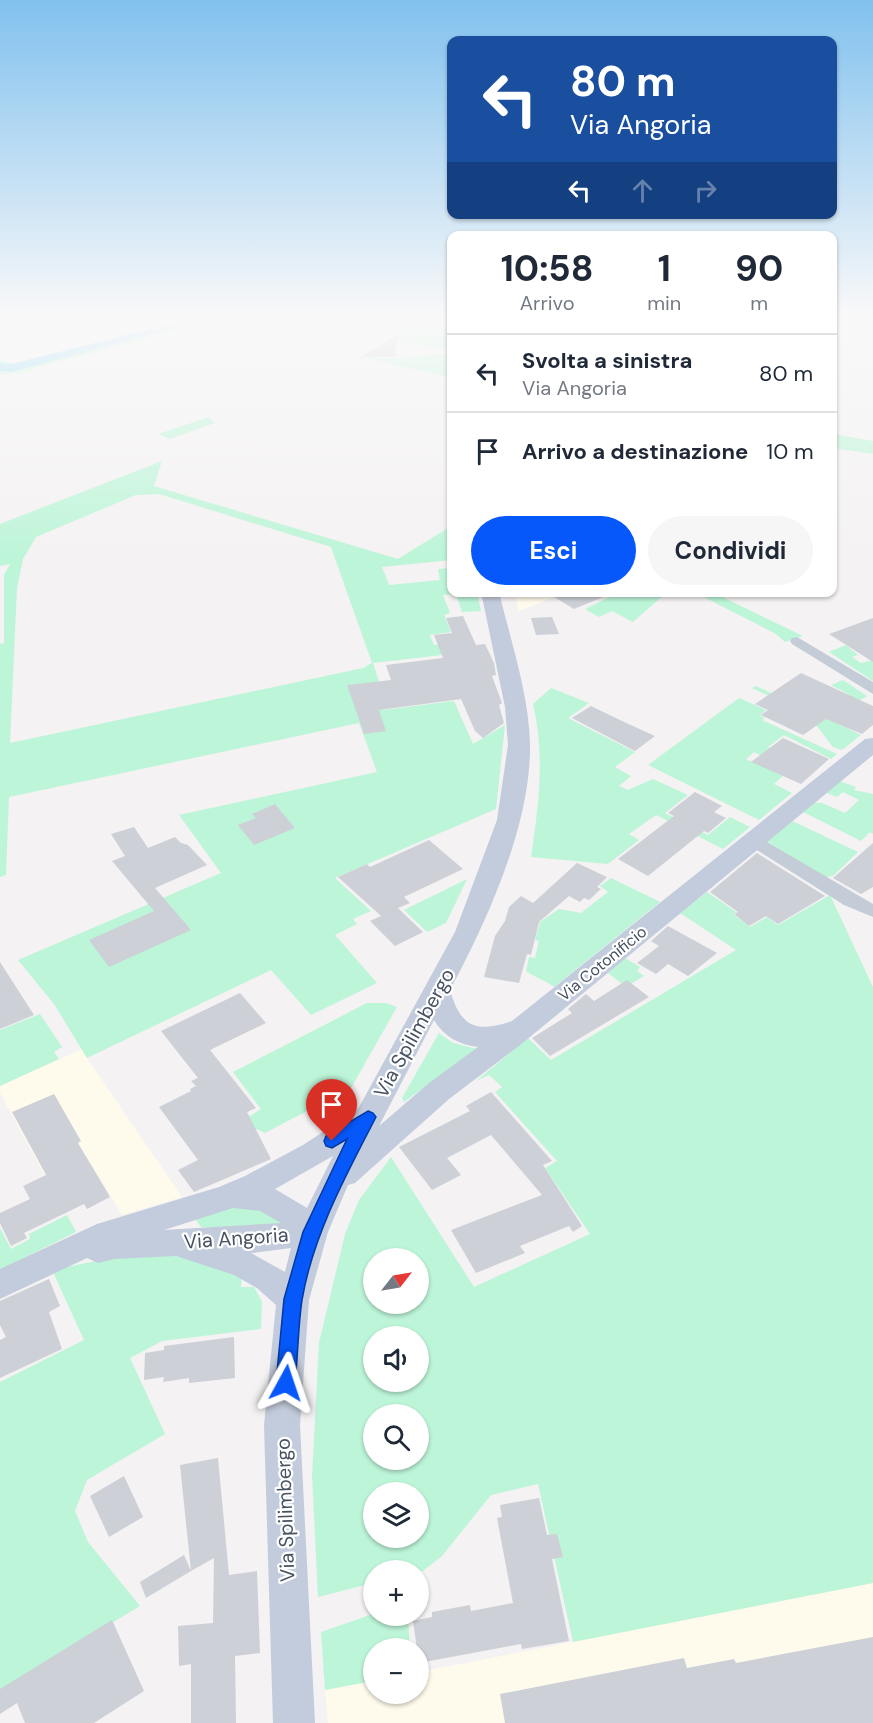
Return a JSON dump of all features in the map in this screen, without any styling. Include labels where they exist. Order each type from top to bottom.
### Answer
[{"type":"street","name":"Via Spilimbergo","points":[[294,1723],[282,1425],[293,1299],[312,1232],[333,1184],[468,932],[498,854],[515,788],[519,746],[516,707],[491,597]]},
{"type":"street","points":[[797,640],[873,689]]},
{"type":"street","name":"Via Cotonificio","points":[[333,1184],[439,1091],[522,1028],[873,744]]},
{"type":"street","points":[[755,841],[851,901],[873,911]]},
{"type":"street","points":[[437,991],[444,1016],[456,1030],[486,1038],[503,1036],[522,1028]]},
{"type":"street","name":"Via Angoria","points":[[226,1198],[279,1174],[368,1117]]},
{"type":"street","name":"Via Angoria","points":[[0,1285],[108,1233],[226,1198],[252,1194],[273,1201],[290,1210],[312,1232]]},
{"type":"street","name":"Via Angoria","points":[[52,1260],[114,1245],[265,1239],[312,1232]]},
{"type":"street","name":"Via Angoria","points":[[169,1243],[249,1264],[274,1280],[293,1299]]},
{"type":"shaded area","points":[[515,597],[555,597],[519,611]]},
{"type":"shaded area","points":[[82,1049],[182,1197],[122,1215],[92,1165],[50,1185],[0,1093],[0,1086]]},
{"type":"shaded area","points":[[873,1583],[873,1723],[328,1723],[325,1690],[363,1683],[363,1704],[429,1704],[429,1670]]},
{"type":"green space","points":[[209,417],[215,423],[170,439],[158,434]]},
{"type":"green space","points":[[837,435],[873,441],[873,454],[837,449]]},
{"type":"green space","points":[[162,461],[154,486],[398,559],[447,528],[447,560],[382,567],[389,585],[440,580],[438,569],[447,568],[447,595],[443,595],[450,613],[444,615],[451,632],[430,635],[434,645],[448,644],[451,654],[373,663],[382,691],[376,693],[383,710],[454,701],[473,744],[505,725],[496,809],[335,878],[371,911],[353,919],[357,924],[335,935],[377,983],[311,1015],[271,970],[87,1058],[54,1004],[18,960],[221,873],[179,815],[377,772],[359,723],[9,797],[6,875],[0,877],[0,644],[4,643],[4,575],[10,564],[0,566],[0,524]],"holes":[[[159,494],[331,547],[372,663],[363,668],[10,743],[17,588],[23,559],[36,537],[136,495]]]},
{"type":"green space","points":[[457,597],[478,597],[481,611],[462,612]]},
{"type":"green space","points":[[610,597],[661,597],[633,622],[612,611],[599,617],[585,609]]},
{"type":"green space","points":[[704,597],[722,597],[803,636],[785,642],[776,634]]},
{"type":"green space","points":[[846,645],[858,655],[852,657],[861,663],[873,660],[873,681],[829,652]]},
{"type":"green space","points":[[843,680],[867,696],[828,719],[861,735],[842,750],[833,747],[816,725],[820,720],[752,688],[756,686],[823,717],[850,695],[831,685]]},
{"type":"green space","points":[[551,688],[589,703],[568,718],[635,752],[615,767],[631,776],[619,786],[628,790],[653,779],[688,795],[665,813],[708,835],[730,817],[750,827],[723,849],[656,815],[629,834],[639,840],[608,864],[531,857],[540,780],[539,742],[533,704]]},
{"type":"green space","points":[[739,698],[766,710],[760,715],[765,718],[762,720],[837,754],[831,759],[784,735],[768,747],[777,752],[768,759],[754,752],[746,759],[783,776],[774,784],[792,793],[759,820],[648,765]]},
{"type":"green space","points":[[837,780],[856,787],[854,790],[873,794],[873,834],[870,832],[861,841],[801,811],[812,802],[822,803],[845,813],[859,800],[843,792],[837,797],[824,792]]},
{"type":"green space","points":[[790,820],[858,852],[833,876],[825,877],[766,841]]},
{"type":"green space","points":[[611,878],[660,902],[554,987],[526,971],[529,957],[535,958],[539,941],[535,940],[540,922],[559,909],[581,913],[608,892],[600,886]]},
{"type":"green space","points":[[467,879],[446,923],[427,932],[404,910]]},
{"type":"green space","points":[[707,892],[736,912],[733,914],[750,927],[767,917],[778,925],[830,895],[873,987],[873,1583],[573,1642],[538,1484],[491,1495],[442,1556],[429,1566],[429,1560],[363,1560],[363,1586],[318,1597],[312,1476],[319,1343],[345,1234],[359,1200],[391,1157],[474,1287],[590,1234],[545,1168],[557,1161],[495,1092],[502,1087],[489,1075],[476,1081],[528,1038],[551,1060],[736,950],[680,913]]},
{"type":"green space","points":[[625,958],[640,967],[637,971],[644,976],[626,987],[608,973]]},
{"type":"green space","points":[[367,1003],[386,1003],[397,1007],[351,1088],[265,1133],[241,1122],[261,1109],[233,1072]]},
{"type":"green space","points":[[40,1014],[62,1047],[54,1052],[59,1059],[0,1086],[0,1030]]},
{"type":"green space","points":[[439,1033],[453,1043],[477,1049],[404,1102],[402,1098]]},
{"type":"green space","points":[[258,1205],[287,1223],[246,1230],[201,1227],[195,1219],[230,1206]]},
{"type":"green space","points":[[67,1215],[76,1232],[0,1270],[0,1228],[11,1249],[30,1239],[29,1234]]},
{"type":"green space","points":[[166,1254],[206,1263],[242,1276],[241,1287],[254,1287],[262,1302],[261,1329],[162,1341],[130,1358],[165,1434],[87,1480],[75,1511],[88,1542],[140,1606],[0,1691],[0,1382],[84,1340],[52,1270],[110,1258]]},
{"type":"green space","points":[[363,1617],[363,1626],[409,1626],[409,1638],[363,1638],[363,1683],[325,1690],[321,1632]]},
{"type":"building","points":[[554,597],[603,597],[574,609]]},
{"type":"building","points":[[463,616],[476,645],[485,644],[494,663],[496,675],[492,676],[502,703],[499,705],[504,723],[483,738],[475,731],[461,699],[379,710],[386,731],[364,734],[347,685],[391,680],[386,665],[443,658],[434,635],[452,633],[446,618]]},
{"type":"building","points":[[552,617],[559,634],[536,635],[531,618]]},
{"type":"building","points":[[873,618],[873,662],[829,634]]},
{"type":"building","points":[[801,673],[873,706],[873,725],[862,734],[826,719],[803,735],[761,715],[768,710],[755,704]]},
{"type":"building","points":[[591,706],[655,736],[635,751],[572,718]]},
{"type":"building","points":[[783,738],[829,759],[801,784],[751,762]]},
{"type":"building","points":[[695,792],[722,806],[714,812],[726,818],[708,833],[704,831],[648,876],[618,859],[674,816],[668,813]]},
{"type":"building","points":[[275,804],[295,828],[254,845],[238,825],[256,818],[252,814]]},
{"type":"building","points":[[134,827],[148,848],[175,837],[181,843],[188,845],[207,865],[155,888],[191,930],[109,967],[89,940],[154,911],[112,861],[125,856],[111,834]]},
{"type":"building","points":[[429,840],[463,869],[404,897],[410,903],[398,908],[423,932],[395,946],[370,921],[381,916],[338,877],[367,864],[370,867]]},
{"type":"building","points":[[873,843],[873,887],[861,894],[833,878]]},
{"type":"building","points":[[757,853],[825,896],[778,924],[766,916],[749,926],[734,914],[738,912],[710,892]]},
{"type":"building","points":[[577,863],[607,877],[597,887],[601,889],[589,900],[584,898],[580,902],[569,896],[539,922],[531,955],[527,954],[519,983],[484,977],[495,936],[505,921],[509,907],[521,896],[533,903]]},
{"type":"building","points":[[668,926],[717,953],[688,976],[668,964],[656,974],[637,963],[659,946],[651,941]]},
{"type":"building","points":[[0,962],[34,1015],[0,1029]]},
{"type":"building","points":[[627,980],[649,997],[550,1056],[532,1038],[572,1013],[568,1009],[586,994],[594,1001]]},
{"type":"building","points":[[240,993],[266,1023],[210,1050],[256,1108],[247,1112],[271,1159],[194,1192],[178,1170],[198,1160],[159,1107],[191,1091],[190,1089],[196,1086],[191,1081],[198,1078],[161,1031]]},
{"type":"building","points":[[491,1092],[552,1161],[543,1165],[582,1226],[573,1232],[569,1226],[520,1246],[525,1253],[476,1273],[451,1230],[542,1195],[491,1135],[447,1158],[461,1175],[432,1190],[399,1147],[470,1111],[466,1106]]},
{"type":"building","points":[[54,1094],[81,1141],[78,1143],[110,1197],[87,1209],[84,1204],[24,1233],[27,1238],[11,1246],[0,1223],[0,1213],[30,1199],[23,1186],[46,1175],[12,1112]]},
{"type":"building","points":[[49,1279],[60,1306],[49,1312],[62,1349],[0,1378],[0,1340],[6,1337],[0,1325],[0,1301]]},
{"type":"building","points":[[234,1337],[235,1378],[189,1383],[189,1378],[163,1382],[164,1377],[144,1380],[145,1353],[164,1350],[164,1346]]},
{"type":"building","points":[[218,1458],[229,1575],[257,1571],[260,1653],[235,1656],[236,1723],[191,1723],[191,1664],[179,1666],[178,1626],[213,1623],[214,1558],[191,1571],[180,1465]]},
{"type":"building","points":[[124,1476],[143,1517],[109,1537],[90,1496]]},
{"type":"building","points":[[539,1498],[547,1535],[557,1534],[563,1557],[552,1559],[569,1641],[522,1649],[521,1644],[429,1661],[429,1638],[415,1638],[414,1626],[429,1626],[432,1612],[470,1605],[471,1611],[513,1603],[497,1518],[502,1517],[500,1505]]},
{"type":"building","points":[[184,1555],[191,1571],[146,1598],[140,1582]]},
{"type":"building","points":[[112,1620],[144,1691],[94,1723],[25,1723],[17,1703],[0,1714],[0,1689]]},
{"type":"building","points":[[873,1637],[873,1723],[505,1723],[500,1694],[684,1658],[687,1668],[734,1659],[736,1663]]},
{"type":"route","points":[[286,1383],[293,1299],[312,1232],[333,1184],[368,1117],[332,1141]]}]
